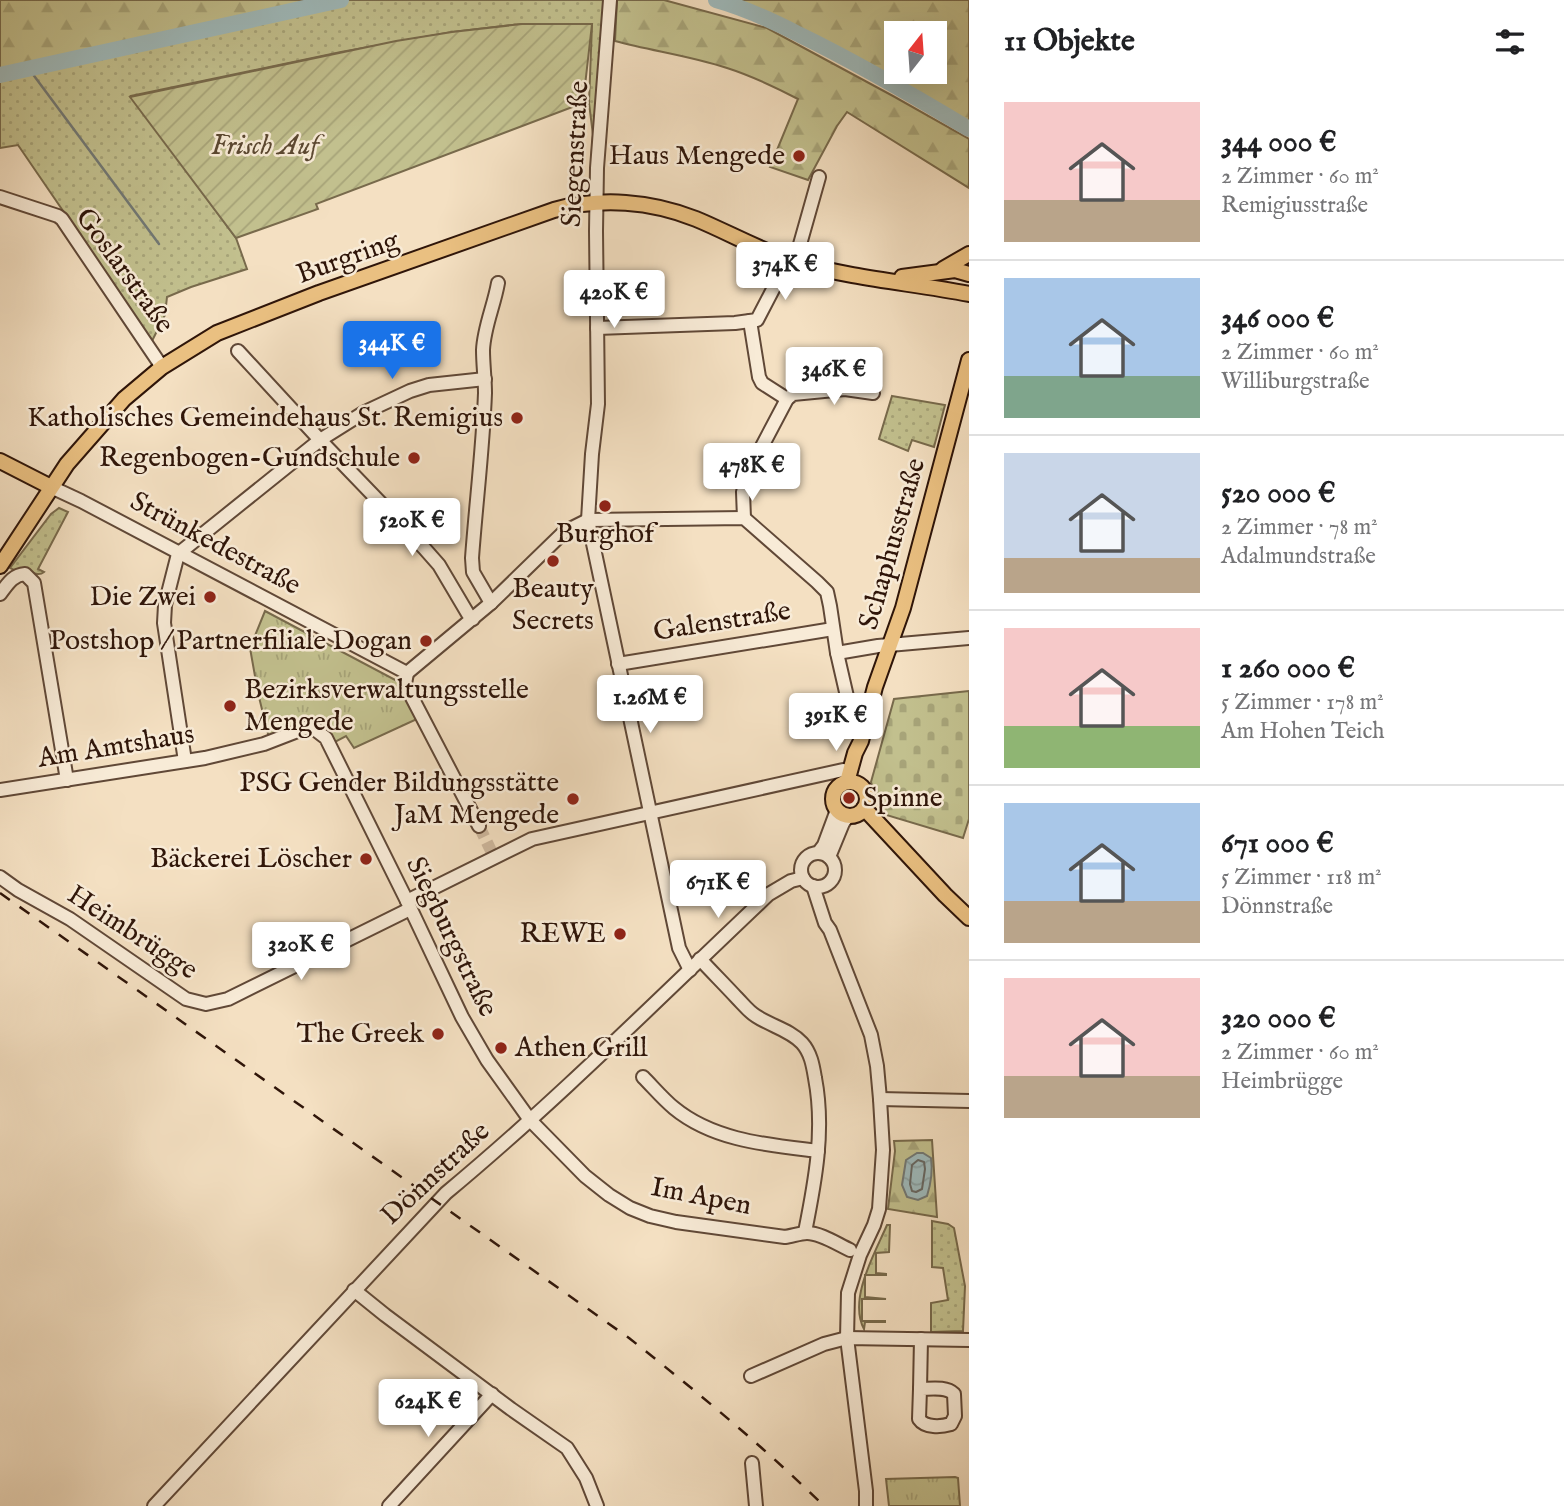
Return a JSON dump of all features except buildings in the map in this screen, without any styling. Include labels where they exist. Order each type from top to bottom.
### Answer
[{"type":"main road","name":"Burgring","points":[[2,563],[51,487],[87,440],[124,399],[162,367],[218,333],[319,293],[574,204],[621,202],[671,210],[795,262],[825,270],[969,294]]},
{"type":"main road","points":[[939,271],[969,254]]},
{"type":"main road","points":[[887,280],[939,271],[957,270],[969,274]]},
{"type":"main road","name":"Schaphusstraße","points":[[849,779],[875,687],[903,608],[969,360]]},
{"type":"main road","name":"Strünkedestraße","points":[[0,461],[51,487]]},
{"type":"main road","points":[[849,779],[861,786],[866,794],[864,808],[857,814],[843,813],[834,804],[833,794],[838,786],[849,779]]},
{"type":"main road","points":[[864,808],[969,918]]},
{"type":"street","name":"Siegenstraße","points":[[610,0],[597,168],[598,404],[588,520],[679,948],[690,970]]},
{"type":"street","points":[[795,262],[819,177]]},
{"type":"street","name":"Goslarstraße","points":[[0,197],[62,219],[162,367]]},
{"type":"street","points":[[782,272],[753,320],[759,377],[762,383],[787,399]]},
{"type":"street","points":[[491,603],[473,572],[472,558],[485,379],[483,350],[486,323],[495,302],[498,283]]},
{"type":"street","points":[[597,328],[753,320]]},
{"type":"street","points":[[238,351],[439,565],[473,619]]},
{"type":"street","points":[[185,761],[164,624],[165,605],[178,554],[320,440],[363,412],[429,385],[485,379]]},
{"type":"street","points":[[744,518],[744,492],[748,473],[787,399],[793,394],[845,389],[873,393]]},
{"type":"street","name":"Strünkedestraße","points":[[51,487],[407,673]]},
{"type":"street","points":[[479,826],[405,684],[407,673],[491,603],[564,532],[588,520],[744,518],[827,593],[837,653],[855,727]]},
{"type":"street","points":[[0,594],[14,576],[25,575],[31,578],[35,586],[67,780]]},
{"type":"street","name":"Galenstraße","points":[[618,664],[834,629]]},
{"type":"street","points":[[837,653],[969,638]]},
{"type":"street","name":"Am Amtshaus","points":[[0,790],[185,761],[259,745],[303,728],[313,728],[319,732]]},
{"type":"street","name":"Siegburgstraße","points":[[319,732],[326,738],[470,1032],[486,1060],[530,1120]]},
{"type":"street","name":"Heimbrügge","points":[[0,877],[70,919],[186,999],[206,1004],[218,1003],[532,839],[650,813],[849,779]]},
{"type":"street","points":[[824,855],[824,845],[843,813]]},
{"type":"street","points":[[811,879],[832,879],[835,870],[832,861],[824,855],[813,853],[806,858],[811,879],[831,923],[830,930],[871,1035],[880,1099],[883,1150],[879,1209],[851,1281],[846,1338],[866,1506]]},
{"type":"street","name":"Heimbrügge","points":[[0,871],[19,890]]},
{"type":"street","name":"Dönnstraße","points":[[153,1506],[446,1193],[530,1120],[690,970],[769,894],[778,880],[811,879]]},
{"type":"street","points":[[700,959],[754,1016],[800,1040],[812,1060],[819,1119],[818,1151],[805,1232]]},
{"type":"street","points":[[643,1077],[673,1108],[705,1127],[753,1142],[818,1151]]},
{"type":"street","points":[[880,1099],[969,1101]]},
{"type":"street","name":"Im Apen","points":[[530,1120],[585,1175],[630,1208],[676,1223],[785,1237],[805,1232],[850,1250]]},
{"type":"street","points":[[354,1290],[567,1448],[586,1478],[597,1506]]},
{"type":"street","points":[[751,1376],[824,1344],[846,1338],[969,1340]]},
{"type":"street","points":[[920,1389],[921,1339]]},
{"type":"street","points":[[389,1506],[492,1394]]},
{"type":"street","points":[[752,1463],[756,1506]]},
{"type":"green space","points":[[0,0],[341,0],[0,76]]},
{"type":"green space","points":[[341,0],[604,0],[593,163],[589,103],[592,24],[522,24],[452,32],[131,96],[236,238],[247,269],[167,297],[165,315],[152,341],[18,145],[0,148],[0,75]]},
{"type":"green space","points":[[617,0],[664,0],[767,28],[969,139],[969,188],[847,112],[808,180],[770,167],[798,99],[727,68],[615,41]]},
{"type":"green space","points":[[716,0],[969,0],[969,129],[892,84],[947,84],[947,21],[884,21],[884,79],[748,11]]},
{"type":"green space","name":"Frisch Auf","points":[[522,24],[592,24],[583,103],[316,204],[318,209],[236,238],[130,97],[396,41]]},
{"type":"green space","points":[[892,396],[945,405],[934,447],[912,440],[908,451],[879,439]]},
{"type":"green space","points":[[59,508],[68,512],[38,569],[44,572],[38,574],[10,568],[51,514]]},
{"type":"green space","points":[[265,611],[401,683],[417,719],[354,748],[346,736],[335,742],[327,729],[312,722],[269,738],[250,648]]},
{"type":"green space","points":[[969,691],[969,819],[963,838],[883,814],[871,782],[894,699]]},
{"type":"green space","points":[[932,1140],[937,1217],[888,1209],[894,1141]]},
{"type":"green space","points":[[932,1221],[954,1228],[965,1286],[963,1331],[931,1332],[931,1303],[948,1300],[943,1268],[932,1267]]},
{"type":"green space","points":[[887,1225],[890,1225],[889,1252],[876,1253],[876,1273],[886,1275],[865,1275]]},
{"type":"green space","points":[[865,1276],[865,1297],[886,1299],[862,1299],[862,1321],[885,1321],[865,1322],[864,1329],[860,1317],[859,1304]]},
{"type":"green space","points":[[958,1478],[960,1506],[889,1506],[886,1479]]},
{"type":"water","points":[[917,1153],[931,1158],[932,1168],[927,1196],[918,1200],[907,1197],[902,1185],[906,1160]]},
{"type":"waterway","points":[[0,75],[341,0]]},
{"type":"waterway","points":[[716,0],[759,15],[822,46],[969,129]]},
{"type":"waterway","points":[[795,32],[799,27]]},
{"type":"waterway","points":[[29,69],[159,244]]},
{"type":"tunnel","points":[[479,826],[494,857]]},
{"type":"railway","points":[[0,893],[629,1338],[729,1419],[824,1506]]},
{"type":"place","name":"Haus Mengede","points":[[799,156]]},
{"type":"place","name":"Katholisches Gemeindehaus St. Remigius","points":[[517,418]]},
{"type":"place","name":"Regenbogen-Gundschule","points":[[414,458]]},
{"type":"place","name":"Burghof","points":[[605,506]]},
{"type":"place","name":"Beauty Secrets","points":[[553,561]]},
{"type":"place","name":"Die Zwei","points":[[210,597]]},
{"type":"place","name":"Postshop / Partnerfiliale Dogan","points":[[426,641]]},
{"type":"place","name":"Bezirksverwaltungsstelle Mengede","points":[[230,706]]},
{"type":"place","name":"Spinne","points":[[849,798]]},
{"type":"place","name":"PSG Gender Bildungsstätte JaM Mengede","points":[[573,799]]},
{"type":"place","name":"Bäckerei Löscher","points":[[366,859]]},
{"type":"place","name":"REWE","points":[[620,934]]},
{"type":"place","name":"The Greek","points":[[438,1034]]},
{"type":"place","name":"Athen Grill","points":[[501,1048]]}]
